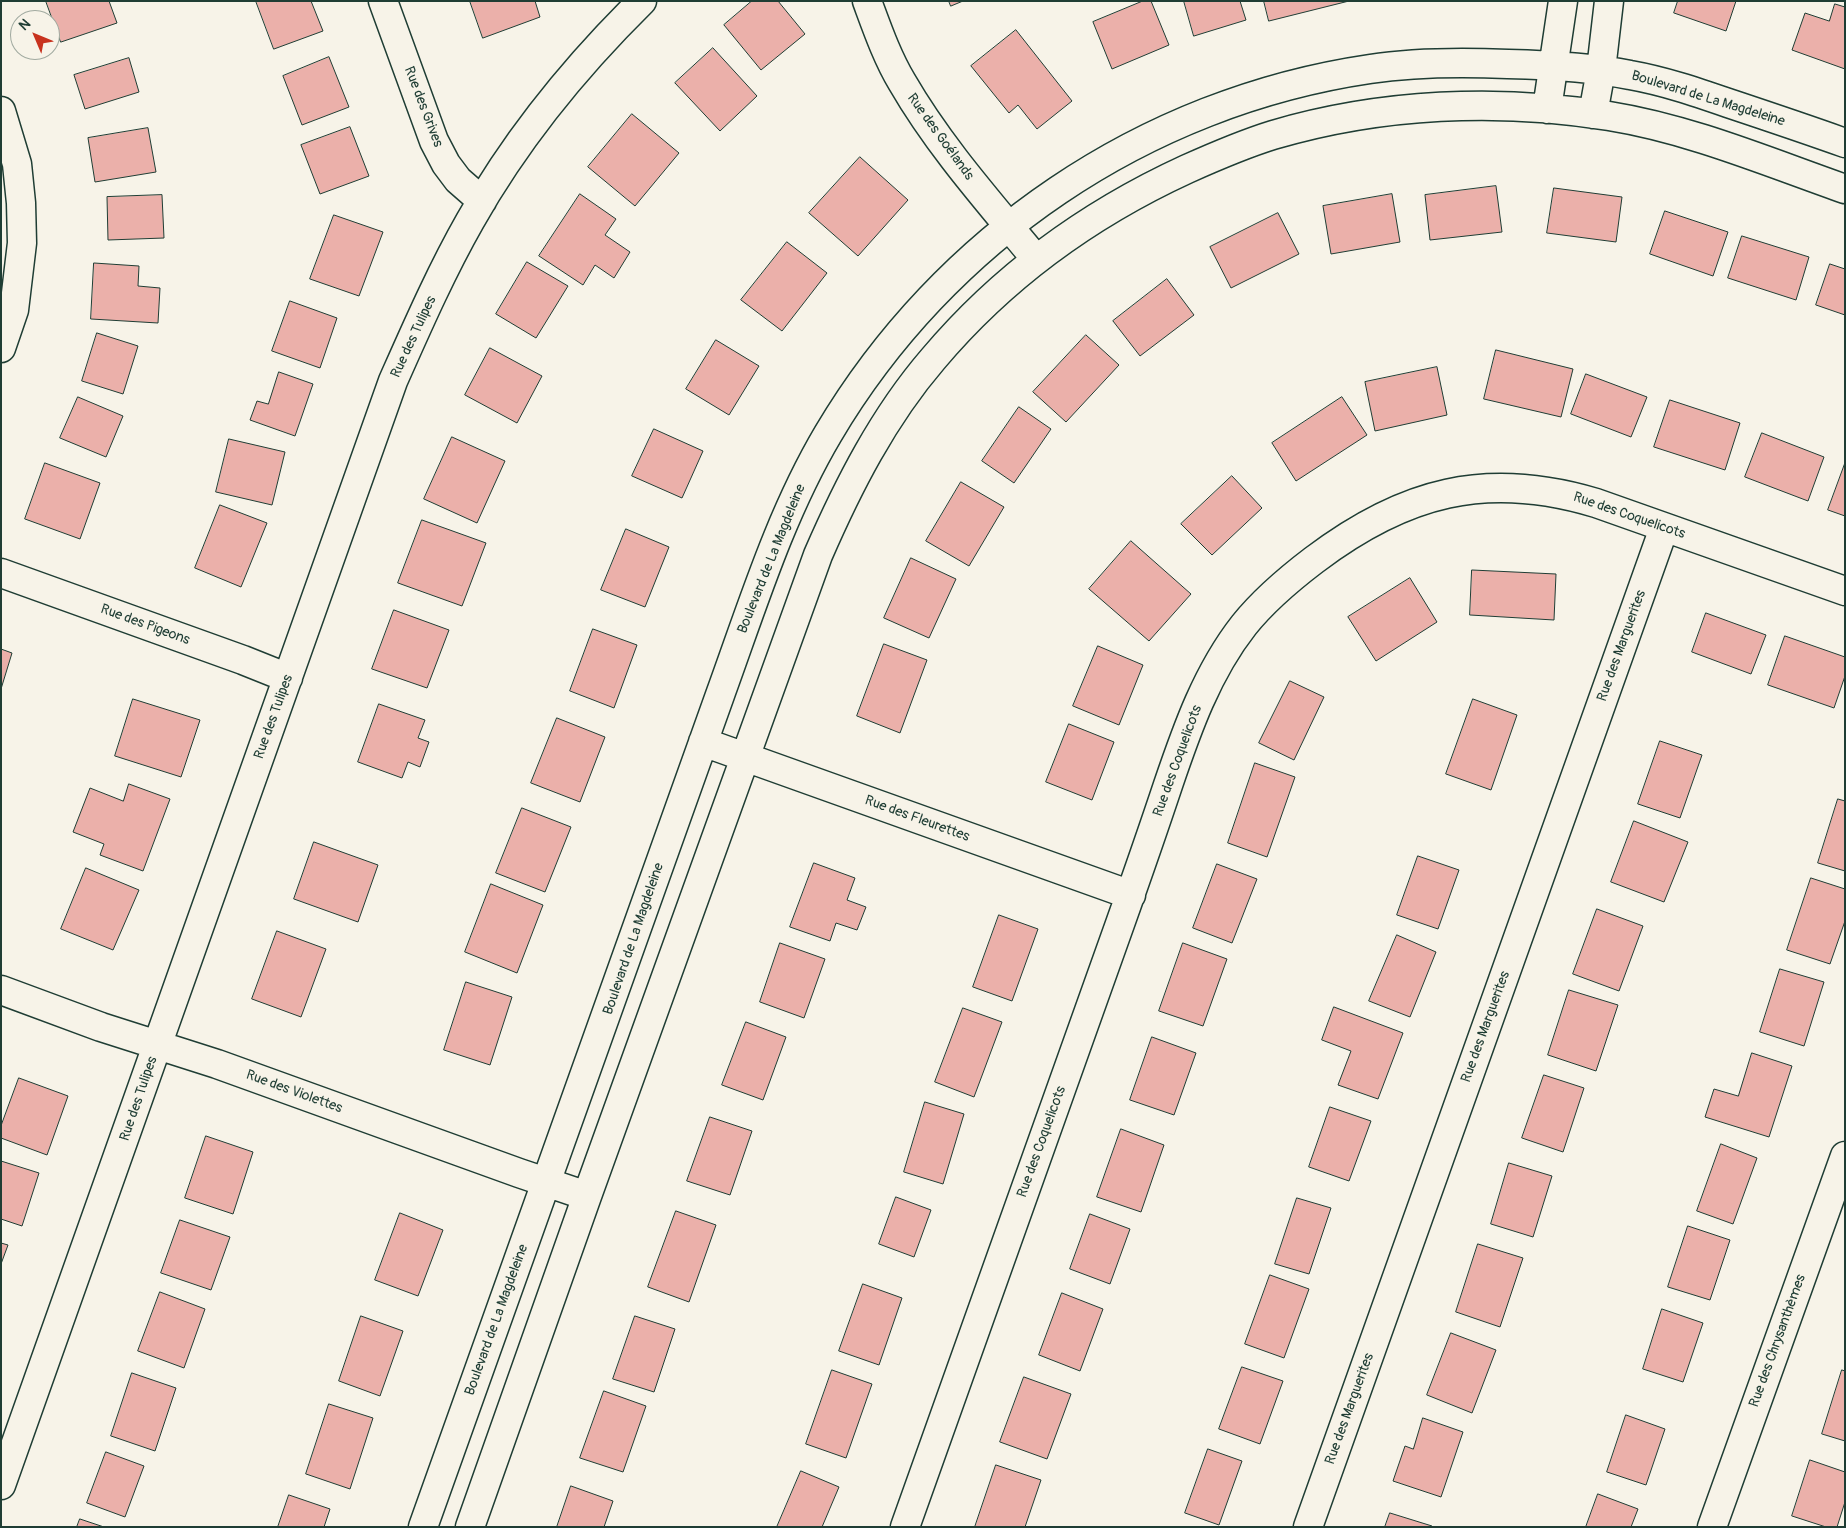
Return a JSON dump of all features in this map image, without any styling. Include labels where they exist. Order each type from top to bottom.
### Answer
[{"type":"street","name":"Rue des Grives","points":[[383,1],[434,141],[446,164],[458,180],[482,201]]},
{"type":"street","name":"Rue des Tulipes","points":[[1,1485],[393,381],[458,243],[482,201],[529,131],[598,48],[642,1]]},
{"type":"street","name":"Rue des Goélands","points":[[867,1],[897,72],[920,112],[1036,259]]},
{"type":"street","points":[[1547,109],[1563,1]]},
{"type":"street","points":[[1593,114],[1609,1]]},
{"type":"street","name":"Boulevard de La Magdeleine","points":[[424,1527],[703,742],[778,537],[809,467],[828,433],[867,374],[905,326],[949,280],[1009,226],[1068,183],[1127,148],[1156,133],[1206,112],[1272,90],[1340,74],[1400,66],[1472,62],[1555,65],[1600,70],[1657,81],[1845,143]]},
{"type":"street","points":[[470,1527],[818,555],[868,453],[907,393],[932,360],[1000,290],[1036,259],[1082,227],[1140,192],[1213,157],[1273,135],[1330,121],[1416,109],[1472,106],[1547,109],[1629,120],[1700,139],[1845,189]]},
{"type":"street","points":[[1,111],[16,164],[21,203],[22,243],[14,310],[1,348]]},
{"type":"street","name":"Rue des Coquelicots","points":[[905,1527],[1186,734],[1210,678],[1226,650],[1244,624],[1268,600],[1300,571],[1343,538],[1377,519],[1414,502],[1456,491],[1502,487],[1541,490],[1596,502],[1664,528],[1845,591]]},
{"type":"street","name":"Rue des Marguerites","points":[[1308,1527],[1664,528]]},
{"type":"street","name":"Rue des Pigeons","points":[[1,574],[243,660],[288,678]]},
{"type":"street","name":"Rue des Fleurettes","points":[[703,742],[1130,895]]},
{"type":"street","name":"Rue des Violettes","points":[[1,990],[101,1027],[158,1045],[587,1196]]},
{"type":"street","name":"Rue des Chrysanthèmes","points":[[1712,1527],[1845,1156]]},
{"type":"building","points":[[46,1],[109,1],[117,23],[61,42],[60,10],[49,10]]},
{"type":"building","points":[[256,1],[311,1],[323,31],[274,49]]},
{"type":"building","points":[[470,1],[535,1],[540,17],[483,38]]},
{"type":"building","points":[[752,1],[778,1],[805,34],[761,70],[724,25]]},
{"type":"building","points":[[949,1],[963,1],[951,6]]},
{"type":"building","points":[[1143,1],[1151,1],[1169,45],[1112,69],[1093,22]]},
{"type":"building","points":[[1184,1],[1240,1],[1246,20],[1194,36]]},
{"type":"building","points":[[1264,1],[1349,1],[1269,21]]},
{"type":"building","points":[[1678,1],[1736,1],[1726,31],[1674,13]]},
{"type":"building","points":[[1835,4],[1845,7],[1845,69],[1792,50],[1805,13],[1829,21]]},
{"type":"building","points":[[1016,30],[1072,101],[1037,129],[1018,105],[1009,113],[971,66]]},
{"type":"building","points":[[713,48],[757,96],[720,131],[675,83]]},
{"type":"building","points":[[329,57],[349,107],[302,125],[283,76]]},
{"type":"building","points":[[129,58],[139,92],[85,109],[74,75]]},
{"type":"building","points":[[632,114],[679,153],[635,206],[588,167]]},
{"type":"building","points":[[350,127],[369,176],[320,194],[301,145]]},
{"type":"building","points":[[148,128],[156,172],[95,182],[88,138]]},
{"type":"building","points":[[860,157],[908,200],[858,256],[809,213]]},
{"type":"building","points":[[1496,186],[1502,232],[1430,240],[1425,195]]},
{"type":"building","points":[[1554,188],[1622,197],[1616,242],[1547,233]]},
{"type":"building","points":[[580,194],[616,219],[605,235],[630,252],[614,278],[595,265],[583,285],[539,256]]},
{"type":"building","points":[[1392,194],[1400,242],[1331,254],[1323,206]]},
{"type":"building","points":[[162,195],[164,238],[108,240],[107,197]]},
{"type":"building","points":[[1665,211],[1728,232],[1713,276],[1650,254]]},
{"type":"building","points":[[1278,213],[1299,254],[1231,288],[1210,247]]},
{"type":"building","points":[[334,215],[383,232],[359,296],[310,279]]},
{"type":"building","points":[[1742,236],[1809,257],[1796,300],[1728,278]]},
{"type":"building","points":[[787,242],[827,273],[782,331],[741,300]]},
{"type":"building","points":[[527,262],[568,286],[536,338],[496,314]]},
{"type":"building","points":[[94,263],[139,266],[138,286],[160,288],[158,323],[91,319]]},
{"type":"building","points":[[1830,264],[1845,269],[1845,315],[1816,305]]},
{"type":"building","points":[[1167,279],[1194,315],[1140,356],[1113,321]]},
{"type":"building","points":[[290,301],[337,318],[320,368],[272,351]]},
{"type":"building","points":[[97,333],[138,346],[123,394],[82,381]]},
{"type":"building","points":[[1086,335],[1119,365],[1066,422],[1033,392]]},
{"type":"building","points":[[716,340],[759,366],[729,415],[686,389]]},
{"type":"building","points":[[490,348],[542,376],[517,423],[465,395]]},
{"type":"building","points":[[1496,350],[1573,369],[1561,417],[1484,399]]},
{"type":"building","points":[[1437,367],[1447,415],[1375,431],[1365,382]]},
{"type":"building","points":[[279,372],[313,384],[295,436],[250,420],[257,401],[268,404]]},
{"type":"building","points":[[1586,374],[1647,397],[1631,437],[1571,414]]},
{"type":"building","points":[[78,397],[123,416],[106,457],[60,438]]},
{"type":"building","points":[[1342,397],[1367,435],[1296,481],[1272,443]]},
{"type":"building","points":[[1670,400],[1740,423],[1725,470],[1654,447]]},
{"type":"building","points":[[1019,407],[1051,429],[1014,483],[982,461]]},
{"type":"building","points":[[654,429],[703,451],[682,498],[632,476]]},
{"type":"building","points":[[1762,433],[1824,457],[1808,501],[1745,477]]},
{"type":"building","points":[[452,437],[505,461],[477,523],[424,499]]},
{"type":"building","points":[[229,439],[285,452],[272,505],[216,492]]},
{"type":"building","points":[[45,463],[100,483],[80,539],[25,519]]},
{"type":"building","points":[[1845,463],[1845,516],[1828,510]]},
{"type":"building","points":[[1232,476],[1262,508],[1212,555],[1181,524]]},
{"type":"building","points":[[961,482],[1004,507],[969,566],[926,541]]},
{"type":"building","points":[[220,505],[267,523],[241,587],[195,568]]},
{"type":"building","points":[[422,520],[486,543],[462,606],[398,583]]},
{"type":"building","points":[[626,529],[669,547],[645,607],[601,590]]},
{"type":"building","points":[[1131,541],[1191,594],[1149,641],[1089,589]]},
{"type":"building","points":[[911,558],[956,579],[929,638],[884,618]]},
{"type":"building","points":[[1472,570],[1556,574],[1554,620],[1470,615]]},
{"type":"building","points":[[1410,578],[1437,622],[1376,661],[1348,617]]},
{"type":"building","points":[[394,610],[449,630],[427,688],[372,669]]},
{"type":"building","points":[[1706,613],[1766,635],[1751,674],[1692,652]]},
{"type":"building","points":[[593,629],[637,645],[614,708],[570,691]]},
{"type":"building","points":[[1785,636],[1845,657],[1845,676],[1834,708],[1768,685]]},
{"type":"building","points":[[884,644],[927,660],[900,733],[857,716]]},
{"type":"building","points":[[1098,646],[1143,665],[1119,725],[1073,706]]},
{"type":"building","points":[[1,649],[12,653],[1,689]]},
{"type":"building","points":[[1290,681],[1324,697],[1294,760],[1259,743]]},
{"type":"building","points":[[133,699],[200,720],[181,777],[115,756]]},
{"type":"building","points":[[1473,699],[1517,715],[1491,790],[1446,774]]},
{"type":"building","points":[[379,704],[425,720],[418,738],[429,742],[420,767],[408,762],[402,778],[358,762]]},
{"type":"building","points":[[557,718],[605,737],[580,802],[531,783]]},
{"type":"building","points":[[1069,724],[1114,742],[1092,800],[1046,782]]},
{"type":"building","points":[[1660,741],[1702,755],[1680,818],[1638,804]]},
{"type":"building","points":[[1255,763],[1295,777],[1267,857],[1228,843]]},
{"type":"building","points":[[129,784],[170,799],[143,871],[100,855],[104,844],[73,832],[90,788],[123,801]]},
{"type":"building","points":[[1838,799],[1845,801],[1845,871],[1818,863]]},
{"type":"building","points":[[522,808],[571,827],[545,892],[496,873]]},
{"type":"building","points":[[1634,821],[1688,842],[1664,902],[1611,882]]},
{"type":"building","points":[[314,842],[378,865],[358,922],[294,899]]},
{"type":"building","points":[[1418,856],[1459,870],[1438,929],[1397,915]]},
{"type":"building","points":[[814,863],[855,878],[847,900],[866,907],[857,930],[836,923],[830,941],[790,927]]},
{"type":"building","points":[[1217,864],[1257,879],[1232,943],[1193,928]]},
{"type":"building","points":[[86,868],[139,890],[113,950],[61,929]]},
{"type":"building","points":[[1811,878],[1845,889],[1845,921],[1830,964],[1787,950]]},
{"type":"building","points":[[491,884],[543,905],[517,973],[465,952]]},
{"type":"building","points":[[1597,909],[1643,926],[1619,991],[1573,974]]},
{"type":"building","points":[[999,915],[1038,929],[1012,1001],[973,987]]},
{"type":"building","points":[[277,931],[326,949],[301,1017],[252,999]]},
{"type":"building","points":[[1397,935],[1436,952],[1410,1017],[1369,1001]]},
{"type":"building","points":[[780,943],[825,959],[804,1018],[760,1002]]},
{"type":"building","points":[[1183,943],[1227,959],[1203,1026],[1159,1011]]},
{"type":"building","points":[[1780,969],[1824,982],[1804,1046],[1760,1032]]},
{"type":"building","points":[[466,982],[512,997],[490,1065],[444,1050]]},
{"type":"building","points":[[1569,990],[1618,1005],[1596,1071],[1548,1055]]},
{"type":"building","points":[[1334,1007],[1403,1033],[1378,1099],[1338,1085],[1351,1051],[1322,1040]]},
{"type":"building","points":[[963,1008],[1002,1022],[974,1097],[935,1082]]},
{"type":"building","points":[[746,1022],[786,1037],[763,1100],[722,1085]]},
{"type":"building","points":[[1152,1037],[1196,1053],[1174,1115],[1130,1100]]},
{"type":"building","points":[[1752,1053],[1792,1066],[1769,1137],[1705,1117],[1714,1089],[1738,1096]]},
{"type":"building","points":[[1544,1075],[1584,1088],[1563,1152],[1522,1138]]},
{"type":"building","points":[[19,1078],[68,1096],[47,1155],[1,1138],[1,1126]]},
{"type":"building","points":[[925,1102],[964,1114],[943,1184],[904,1172]]},
{"type":"building","points":[[1330,1107],[1371,1121],[1349,1181],[1309,1167]]},
{"type":"building","points":[[710,1117],[752,1131],[730,1195],[687,1181]]},
{"type":"building","points":[[1121,1129],[1164,1145],[1141,1212],[1097,1197]]},
{"type":"building","points":[[206,1136],[253,1152],[233,1214],[185,1198]]},
{"type":"building","points":[[1721,1144],[1757,1158],[1733,1224],[1697,1211]]},
{"type":"building","points":[[1,1161],[39,1173],[22,1226],[1,1219]]},
{"type":"building","points":[[1509,1163],[1552,1176],[1533,1237],[1491,1224]]},
{"type":"building","points":[[896,1197],[931,1210],[914,1257],[879,1244]]},
{"type":"building","points":[[1297,1198],[1331,1208],[1309,1274],[1275,1264]]},
{"type":"building","points":[[676,1211],[716,1225],[689,1302],[648,1287]]},
{"type":"building","points":[[400,1213],[443,1230],[418,1296],[375,1280]]},
{"type":"building","points":[[1090,1214],[1130,1229],[1110,1284],[1070,1269]]},
{"type":"building","points":[[180,1220],[230,1237],[211,1290],[161,1273]]},
{"type":"building","points":[[1688,1226],[1730,1240],[1710,1300],[1668,1287]]},
{"type":"building","points":[[1,1243],[8,1245],[1,1264]]},
{"type":"building","points":[[1478,1244],[1523,1258],[1500,1327],[1456,1312]]},
{"type":"building","points":[[1270,1275],[1309,1289],[1284,1358],[1245,1344]]},
{"type":"building","points":[[863,1284],[902,1298],[879,1365],[839,1351]]},
{"type":"building","points":[[160,1292],[205,1309],[184,1368],[138,1351]]},
{"type":"building","points":[[1062,1293],[1103,1309],[1080,1371],[1039,1355]]},
{"type":"building","points":[[1662,1309],[1703,1323],[1683,1382],[1643,1369]]},
{"type":"building","points":[[361,1316],[403,1331],[380,1396],[339,1381]]},
{"type":"building","points":[[635,1316],[675,1329],[654,1392],[613,1379]]},
{"type":"building","points":[[1451,1333],[1496,1350],[1472,1413],[1427,1395]]},
{"type":"building","points":[[1242,1367],[1283,1381],[1260,1444],[1219,1429]]},
{"type":"building","points":[[832,1370],[872,1384],[846,1458],[806,1444]]},
{"type":"building","points":[[1842,1370],[1845,1371],[1845,1441],[1822,1434]]},
{"type":"building","points":[[132,1373],[176,1388],[155,1451],[111,1436]]},
{"type":"building","points":[[1024,1377],[1071,1394],[1047,1459],[1000,1442]]},
{"type":"building","points":[[604,1391],[646,1406],[623,1472],[580,1458]]},
{"type":"building","points":[[329,1404],[373,1418],[350,1489],[306,1474]]},
{"type":"building","points":[[1626,1415],[1665,1429],[1646,1485],[1607,1472]]},
{"type":"building","points":[[1423,1418],[1463,1432],[1441,1497],[1393,1481],[1405,1446],[1413,1449]]},
{"type":"building","points":[[1208,1449],[1242,1461],[1219,1525],[1185,1513]]},
{"type":"building","points":[[106,1452],[144,1466],[125,1517],[87,1503]]},
{"type":"building","points":[[1810,1460],[1845,1472],[1845,1502],[1837,1527],[1826,1527],[1792,1516]]},
{"type":"building","points":[[996,1465],[1041,1480],[1025,1527],[975,1527]]},
{"type":"building","points":[[801,1471],[839,1487],[822,1527],[777,1527]]},
{"type":"building","points":[[571,1486],[613,1501],[604,1527],[557,1527]]},
{"type":"building","points":[[1598,1494],[1638,1509],[1631,1527],[1586,1527]]},
{"type":"building","points":[[289,1495],[330,1509],[324,1527],[278,1527]]},
{"type":"building","points":[[1390,1513],[1432,1526],[1432,1527],[1385,1527]]},
{"type":"building","points":[[80,1519],[104,1527],[77,1527]]}]
